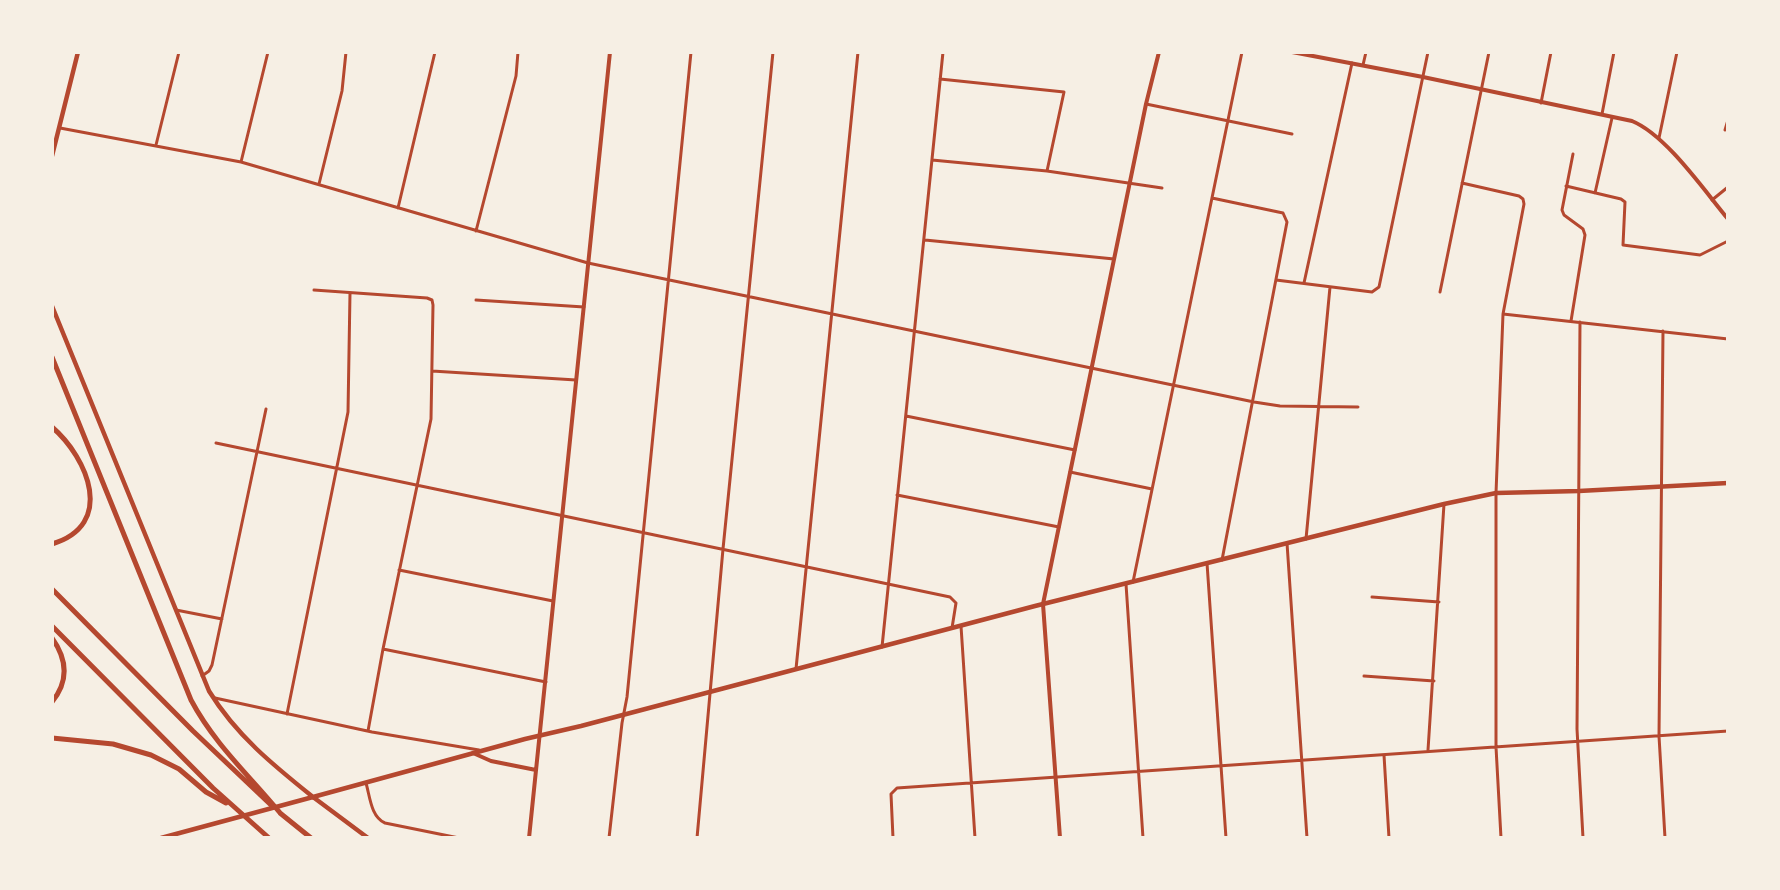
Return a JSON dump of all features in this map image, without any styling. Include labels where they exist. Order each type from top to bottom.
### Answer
[{"type":"highway","points":[[52,357],[191,700],[222,748],[281,814],[311,837]]},
{"type":"highway","points":[[52,427],[80,458],[90,492],[89,509],[82,524],[70,536],[52,544]]},
{"type":"highway","points":[[52,589],[199,737],[265,797]]},
{"type":"highway","points":[[52,626],[233,806],[269,837]]},
{"type":"highway","points":[[52,638],[62,653],[65,667],[62,684],[52,702]]},
{"type":"highway","points":[[52,738],[113,744],[151,755],[179,769],[206,792],[233,806]]},
{"type":"main road","points":[[52,156],[78,52]]},
{"type":"main road","points":[[52,306],[202,676],[213,698],[252,746],[314,797],[368,837]]},
{"type":"main road","points":[[161,837],[1043,604],[1444,504],[1496,493],[1728,483]]},
{"type":"street","points":[[156,145],[179,52]]},
{"type":"street","points":[[241,162],[268,52]]},
{"type":"street","points":[[319,184],[342,91],[346,52]]},
{"type":"street","points":[[398,208],[435,52]]},
{"type":"street","points":[[476,231],[516,76],[518,52]]},
{"type":"street","points":[[530,837],[610,52]]},
{"type":"street","points":[[609,837],[643,533],[691,52]]},
{"type":"street","points":[[697,837],[723,549],[774,52]]},
{"type":"street","points":[[795,670],[858,52]]},
{"type":"street","points":[[882,647],[943,52]]},
{"type":"street","points":[[1059,837],[1043,604],[1146,104],[1160,52]]},
{"type":"street","points":[[1133,582],[1242,52]]},
{"type":"street","points":[[1292,52],[1482,89],[1642,126],[1659,138],[1728,219]]},
{"type":"street","points":[[1363,65],[1366,52]]},
{"type":"street","points":[[1276,280],[1377,291],[1428,52]]},
{"type":"street","points":[[1440,292],[1489,52]]},
{"type":"street","points":[[1541,103],[1551,52]]},
{"type":"street","points":[[1601,116],[1614,52]]},
{"type":"street","points":[[1659,138],[1677,52]]},
{"type":"street","points":[[1304,284],[1352,63]]},
{"type":"street","points":[[940,79],[1064,92],[1047,171]]},
{"type":"street","points":[[1146,104],[1292,134]]},
{"type":"street","points":[[1595,193],[1612,118]]},
{"type":"street","points":[[1725,130],[1728,120]]},
{"type":"street","points":[[59,128],[241,162],[588,264],[1254,402],[1280,406],[1358,407]]},
{"type":"street","points":[[1571,321],[1585,235],[1583,229],[1562,213],[1573,154]]},
{"type":"street","points":[[932,160],[1047,171],[1162,188]]},
{"type":"street","points":[[1462,183],[1519,196],[1523,199],[1524,204],[1503,314],[1496,493],[1496,747],[1501,837]]},
{"type":"street","points":[[1566,186],[1621,199],[1625,202],[1623,245],[1700,255],[1728,241]]},
{"type":"street","points":[[1712,200],[1728,187]]},
{"type":"street","points":[[1212,198],[1283,213],[1287,222],[1222,560]]},
{"type":"street","points":[[924,239],[1114,259]]},
{"type":"street","points":[[1306,539],[1330,287]]},
{"type":"street","points":[[314,290],[432,300],[431,419],[368,731]]},
{"type":"street","points":[[287,714],[348,412],[350,293]]},
{"type":"street","points":[[476,300],[584,307]]},
{"type":"street","points":[[1503,314],[1728,339]]},
{"type":"street","points":[[1580,322],[1577,742],[1583,837]]},
{"type":"street","points":[[1663,331],[1659,736],[1665,837]]},
{"type":"street","points":[[432,371],[576,380]]},
{"type":"street","points":[[202,676],[209,671],[212,665],[266,409]]},
{"type":"street","points":[[906,416],[1075,450]]},
{"type":"street","points":[[216,443],[950,597],[956,603],[952,628]]},
{"type":"street","points":[[1070,472],[1152,489]]},
{"type":"street","points":[[897,495],[1059,526]]},
{"type":"street","points":[[1428,751],[1444,504]]},
{"type":"street","points":[[1287,543],[1307,837]]},
{"type":"street","points":[[1207,563],[1226,837]]},
{"type":"street","points":[[399,570],[554,601]]},
{"type":"street","points":[[1126,584],[1143,837]]},
{"type":"street","points":[[1372,597],[1439,602]]},
{"type":"street","points":[[175,609],[222,619]]},
{"type":"street","points":[[961,626],[975,837]]},
{"type":"street","points":[[383,649],[546,682]]},
{"type":"street","points":[[1364,676],[1434,681]]},
{"type":"street","points":[[213,698],[368,731],[481,751]]},
{"type":"street","points":[[893,837],[892,791],[897,788],[1728,731]]},
{"type":"street","points":[[472,753],[492,761],[536,770]]},
{"type":"street","points":[[1384,755],[1389,837]]},
{"type":"street","points":[[366,783],[378,820],[385,824],[459,837]]}]
